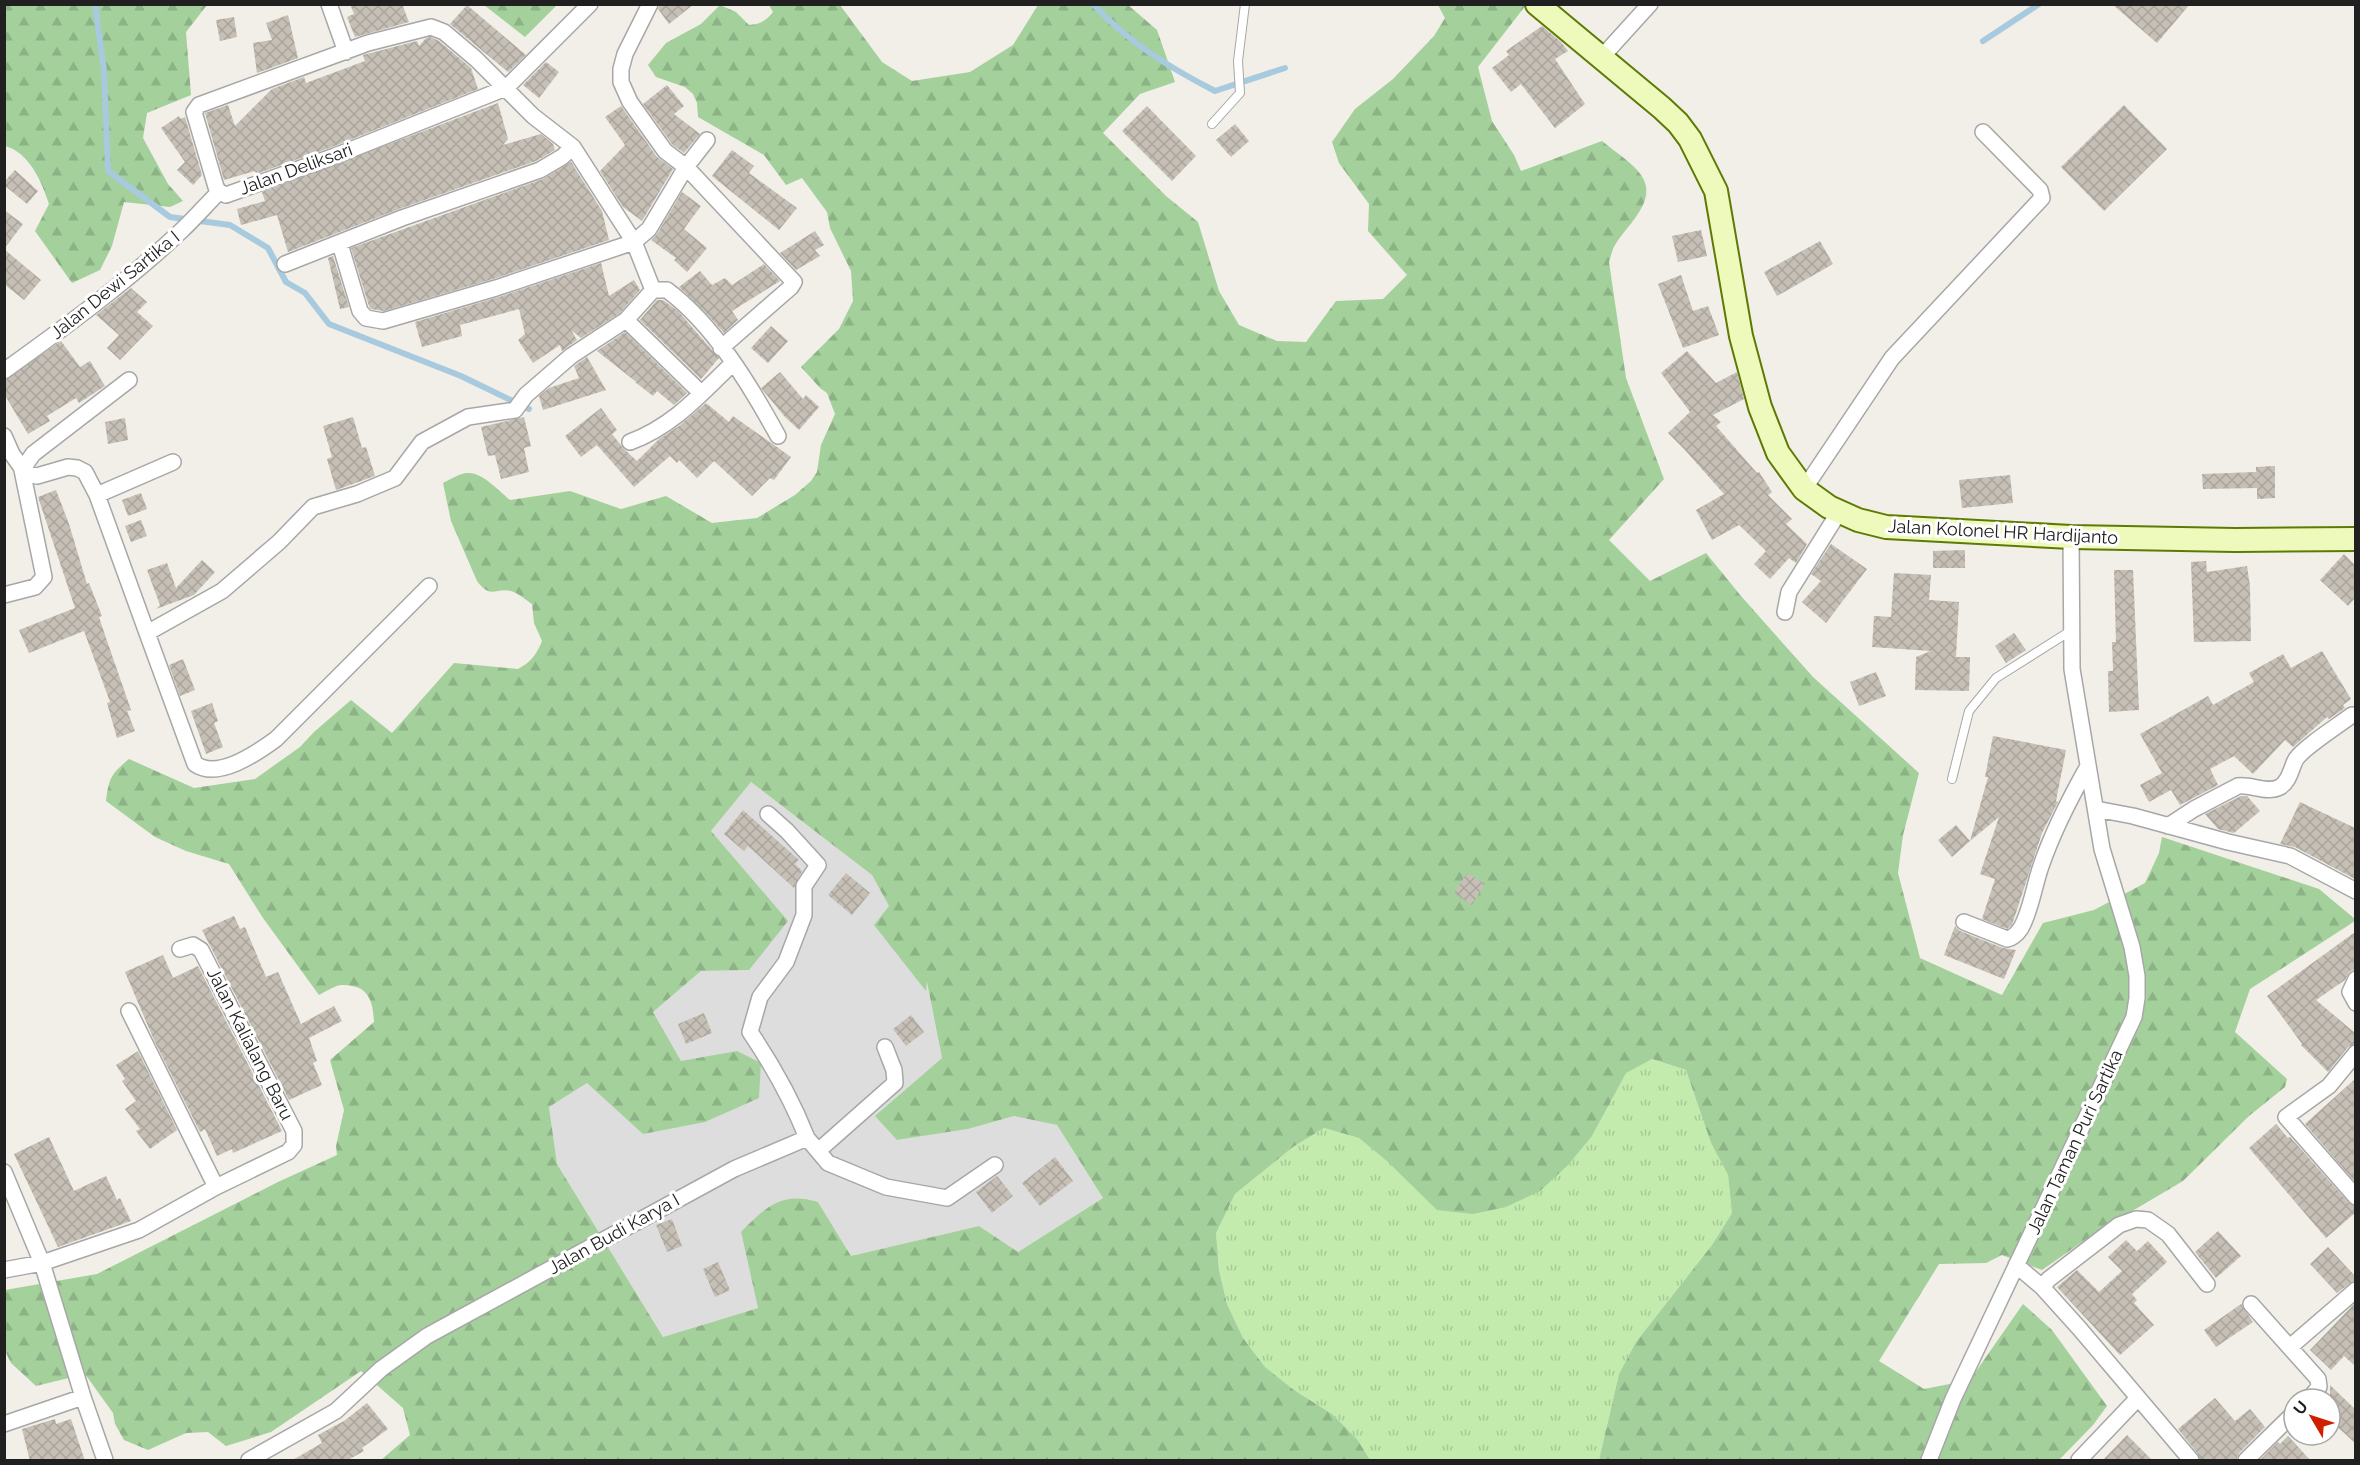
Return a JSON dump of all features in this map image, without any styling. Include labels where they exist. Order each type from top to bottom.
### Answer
[{"type":"main road","name":"Jalan Kolonel HR Hardijanto","points":[[1537,4],[1678,123],[1690,139],[1716,191],[1741,336],[1760,407],[1778,453],[1804,489],[1829,507],[1858,520],[1886,527],[2070,537],[2235,540],[2355,539]]},
{"type":"street","points":[[329,4],[346,52]]},
{"type":"street","name":"Jalan Deliksari","points":[[590,4],[506,88],[335,156],[226,195],[219,192],[216,187],[194,112],[197,107],[368,43],[431,27],[448,34],[506,88],[533,116],[573,147],[634,242],[653,290]]},
{"type":"street","points":[[650,4],[625,54],[621,69],[621,82],[630,102],[658,142],[686,167],[794,282],[721,348]]},
{"type":"street","points":[[1601,58],[1650,4]]},
{"type":"street","points":[[1804,489],[1892,358],[2042,198],[2040,190],[1983,132]]},
{"type":"street","points":[[340,244],[360,311],[366,318],[383,321],[496,288],[634,242],[649,229],[686,167],[707,140]]},
{"type":"street","points":[[285,264],[402,218],[540,170],[562,157],[573,147]]},
{"type":"street","name":"Jalan Dewi Sartika I","points":[[4,371],[91,308],[182,230],[219,192]]},
{"type":"street","points":[[147,633],[222,591],[272,548],[313,507],[387,482],[401,473],[415,449],[422,442],[468,417],[515,410],[526,395],[571,356],[626,320],[653,290],[667,290],[708,331],[757,398],[778,436]]},
{"type":"street","points":[[626,320],[701,393]]},
{"type":"street","points":[[630,442],[661,428],[733,363]]},
{"type":"street","points":[[4,595],[34,587],[44,577],[22,470],[33,453],[129,380]]},
{"type":"street","points":[[4,436],[12,454],[26,474],[38,476],[68,467],[77,468],[90,480],[195,764],[202,768],[237,763],[276,739],[429,586]]},
{"type":"street","points":[[97,495],[172,462]]},
{"type":"street","points":[[1785,612],[1789,592],[1839,512]]},
{"type":"street","name":"Jalan Taman Puri Sartika","points":[[1929,1461],[1953,1399],[2134,1017],[2137,998],[2137,976],[2132,947],[2102,849],[2072,669],[2070,537]]},
{"type":"street","points":[[2168,826],[2194,809],[2238,786],[2271,789],[2280,787],[2288,778],[2299,755],[2352,715]]},
{"type":"street","points":[[1964,922],[2007,939],[2013,938],[2023,922],[2062,811],[2087,768]]},
{"type":"street","points":[[2096,809],[2133,816],[2290,856],[2355,891]]},
{"type":"street","points":[[768,814],[818,865],[804,886],[804,915],[786,962],[760,997],[750,1032],[794,1104],[807,1138],[828,1163],[886,1187],[946,1198],[995,1165]]},
{"type":"street","name":"Jalan Kalialang Baru","points":[[4,1270],[42,1263],[139,1230],[216,1186],[288,1152],[294,1145],[294,1131],[201,950],[193,945],[180,949]]},
{"type":"street","points":[[2355,980],[2350,992],[2355,1003]]},
{"type":"street","points":[[129,1011],[216,1186]]},
{"type":"street","points":[[818,1151],[895,1083],[894,1070],[885,1047]]},
{"type":"street","points":[[2355,1053],[2329,1086],[2286,1117],[2355,1197]]},
{"type":"street","name":"Jalan Budi Karya I","points":[[249,1461],[336,1411],[381,1369],[427,1336],[734,1169],[807,1138]]},
{"type":"street","points":[[4,1172],[42,1263],[105,1461]]},
{"type":"street","points":[[2042,1287],[2118,1225],[2136,1219],[2148,1220],[2168,1234],[2207,1284]]},
{"type":"street","points":[[2016,1265],[2042,1287],[2191,1461]]},
{"type":"street","points":[[2289,1347],[2355,1290]]},
{"type":"street","points":[[2251,1304],[2320,1383],[2318,1387]]},
{"type":"street","points":[[4,1424],[83,1397]]},
{"type":"street","points":[[2079,1461],[2138,1398]]},
{"type":"street","points":[[2246,1461],[2282,1425]]},
{"type":"lane","points":[[1212,124],[1240,93],[1238,61],[1245,4]]},
{"type":"lane","points":[[1952,779],[1969,711],[1995,678],[2072,630]]},
{"type":"shaded area","points":[[751,782],[872,875],[889,906],[926,989],[926,978],[942,1058],[876,1116],[897,1140],[968,1129],[1014,1116],[1057,1125],[1103,1198],[1018,1252],[979,1226],[851,1256],[818,1202],[741,1232],[758,1308],[663,1337],[557,1164],[549,1107],[587,1083],[737,1051],[681,1062],[653,1012],[701,971],[749,970],[711,831]]},
{"type":"green space","points":[[5,4],[207,5],[186,32],[191,95],[147,113],[143,138],[168,184],[183,201],[170,207],[124,202],[112,246],[100,270],[72,283],[35,231],[49,204],[43,186],[28,161],[21,154],[5,146]]},
{"type":"green space","points":[[484,5],[557,5],[525,37]]},
{"type":"green space","points":[[720,5],[736,12],[749,25],[760,23],[768,18],[773,12],[769,5],[840,5],[882,62],[912,81],[970,72],[1013,45],[1038,5],[1128,5],[1157,30],[1175,82],[1140,94],[1103,133],[1166,196],[1198,222],[1219,291],[1239,325],[1277,341],[1306,342],[1336,301],[1383,299],[1407,275],[1368,231],[1369,204],[1339,163],[1332,142],[1355,109],[1393,79],[1434,36],[1445,18],[1438,5],[1526,5],[1478,67],[1492,121],[1514,155],[1521,171],[1602,141],[1633,166],[1646,184],[1644,203],[1615,245],[1609,262],[1626,378],[1664,479],[1609,540],[1650,581],[1706,553],[1813,677],[1919,773],[1903,835],[1898,873],[1920,958],[2002,995],[2043,923],[2094,910],[2145,883],[2159,853],[2162,837],[2319,889],[2355,919],[2250,989],[2235,1032],[2287,1079],[2285,1087],[2249,1116],[2183,1181],[2095,1233],[2042,1270],[2002,1255],[1986,1263],[1939,1264],[1879,1361],[1924,1389],[1970,1380],[2023,1304],[2052,1330],[2107,1406],[2093,1425],[2059,1460],[1599,1460],[1619,1374],[1636,1342],[1712,1245],[1732,1213],[1728,1175],[1711,1143],[1686,1070],[1652,1059],[1626,1073],[1592,1136],[1568,1165],[1540,1191],[1506,1207],[1473,1214],[1437,1210],[1388,1162],[1359,1138],[1324,1128],[1293,1147],[1235,1194],[1216,1233],[1219,1270],[1227,1304],[1243,1338],[1265,1367],[1294,1390],[1332,1414],[1357,1439],[1370,1460],[381,1460],[410,1435],[403,1408],[361,1371],[271,1432],[226,1446],[208,1432],[186,1433],[148,1450],[124,1440],[115,1424],[113,1413],[85,1374],[36,1386],[11,1363],[5,1351],[5,1290],[97,1274],[278,1182],[337,1155],[336,1146],[344,1110],[330,1060],[374,1022],[370,1000],[363,990],[357,987],[341,985],[319,995],[263,918],[229,864],[186,851],[155,837],[106,801],[108,787],[118,769],[129,759],[194,788],[255,779],[300,747],[351,700],[392,733],[454,663],[518,669],[530,661],[542,641],[534,623],[532,604],[511,591],[486,590],[477,581],[451,521],[443,483],[456,476],[475,474],[510,500],[570,491],[621,509],[666,496],[712,523],[757,518],[795,495],[811,481],[817,472],[821,445],[835,414],[827,393],[801,367],[839,329],[853,301],[851,271],[830,228],[827,212],[802,178],[786,185],[764,155],[698,117],[697,103],[693,94],[685,87],[656,77],[648,65],[666,43],[701,24]],"holes":[[[751,782],[872,875],[889,906],[874,925],[926,991],[927,982],[942,1058],[875,1116],[897,1140],[968,1129],[1014,1116],[1057,1125],[1103,1198],[1018,1252],[979,1226],[851,1256],[818,1202],[805,1199],[784,1200],[758,1215],[741,1232],[758,1308],[663,1337],[557,1164],[549,1107],[587,1083],[643,1134],[705,1122],[759,1098],[761,1063],[737,1051],[681,1061],[653,1012],[701,971],[749,970],[788,921],[711,831]]]},
{"type":"green space","points":[[1651,1059],[1686,1070],[1711,1143],[1728,1175],[1732,1213],[1712,1245],[1636,1342],[1619,1374],[1599,1460],[1370,1460],[1357,1439],[1332,1414],[1294,1390],[1265,1367],[1243,1338],[1227,1304],[1219,1270],[1216,1233],[1235,1194],[1293,1147],[1324,1128],[1359,1138],[1388,1162],[1592,1136],[1626,1072]]},
{"type":"building","points":[[350,4],[402,4],[409,22],[355,37],[347,17],[354,14]]},
{"type":"building","points":[[660,4],[694,4],[669,24],[658,9]]},
{"type":"building","points":[[2112,4],[2190,4],[2157,43]]},
{"type":"building","points":[[467,5],[526,55],[508,72],[450,24]]},
{"type":"building","points":[[288,15],[298,58],[257,73],[253,43],[272,40],[266,23]]},
{"type":"building","points":[[234,17],[237,37],[220,41],[216,20]]},
{"type":"building","points":[[1542,26],[1568,51],[1555,59],[1585,104],[1555,128],[1521,84],[1511,92],[1492,68],[1509,55],[1506,51]]},
{"type":"building","points":[[430,37],[439,41],[471,68],[478,89],[332,147],[256,174],[255,171],[224,180],[205,113],[228,105],[235,126],[272,89],[304,77],[306,83],[365,61],[363,55],[417,41],[419,46]]},
{"type":"building","points":[[546,62],[559,72],[539,98],[523,85]]},
{"type":"building","points":[[667,85],[684,106],[674,114],[700,134],[684,153],[672,144],[643,104]]},
{"type":"building","points":[[498,103],[508,139],[503,145],[541,134],[553,144],[555,150],[536,161],[399,209],[288,252],[277,215],[241,225],[237,209],[265,201],[262,192]]},
{"type":"building","points":[[2124,105],[2167,149],[2104,211],[2061,167]]},
{"type":"building","points":[[621,106],[657,157],[673,169],[642,221],[623,207],[600,171],[625,145],[605,117]]},
{"type":"building","points":[[1147,106],[1196,156],[1172,181],[1122,131]]},
{"type":"building","points":[[179,116],[181,119],[185,117],[202,175],[193,185],[177,170],[185,162],[161,128]]},
{"type":"building","points":[[1235,124],[1249,141],[1231,157],[1216,140]]},
{"type":"building","points":[[732,150],[754,166],[749,173],[797,208],[779,230],[712,176]]},
{"type":"building","points":[[571,162],[602,211],[609,240],[493,279],[384,311],[371,309],[351,248],[543,179]]},
{"type":"building","points":[[15,170],[38,191],[27,204],[4,185]]},
{"type":"building","points":[[682,192],[701,206],[684,229],[707,248],[687,272],[674,260],[676,258],[651,240]]},
{"type":"building","points":[[4,210],[23,224],[4,249]]},
{"type":"building","points":[[1701,230],[1707,256],[1678,262],[1672,236]]},
{"type":"building","points":[[815,231],[824,245],[815,250],[820,256],[796,270],[780,253]]},
{"type":"building","points":[[1820,241],[1833,264],[1777,296],[1764,272]]},
{"type":"building","points":[[4,249],[41,280],[24,300],[4,284]]},
{"type":"building","points":[[333,256],[349,307],[340,309],[328,258]]},
{"type":"building","points":[[601,263],[609,296],[634,280],[640,290],[620,313],[581,338],[571,330],[577,340],[562,351],[560,345],[533,363],[518,340],[525,334],[519,309],[460,325],[462,336],[422,347],[415,322]]},
{"type":"building","points":[[764,264],[780,281],[732,311],[738,320],[724,333],[679,287],[700,271],[712,285],[725,278],[732,285]]},
{"type":"building","points":[[1681,275],[1693,311],[1708,306],[1719,335],[1683,348],[1658,284]]},
{"type":"building","points":[[131,288],[147,302],[137,312],[153,326],[120,360],[107,348],[119,335],[96,315]]},
{"type":"building","points":[[657,300],[663,300],[678,311],[719,358],[701,379],[640,320]]},
{"type":"building","points":[[771,326],[788,341],[768,363],[751,348]]},
{"type":"building","points":[[625,332],[687,393],[674,405],[657,391],[653,396],[597,351]]},
{"type":"building","points":[[61,341],[80,367],[90,361],[105,386],[79,403],[76,398],[47,416],[50,421],[28,434],[4,394],[4,381]]},
{"type":"building","points":[[1687,351],[1716,383],[1737,372],[1744,399],[1713,415],[1721,422],[1716,426],[1757,473],[1759,472],[1772,492],[1768,495],[1792,519],[1786,524],[1807,544],[1796,563],[1789,558],[1770,579],[1754,564],[1766,551],[1739,525],[1712,540],[1696,510],[1724,494],[1668,433],[1690,412],[1661,373]]},
{"type":"building","points":[[587,357],[606,390],[543,410],[539,396],[549,388],[579,378],[574,366]]},
{"type":"building","points":[[780,372],[803,399],[806,395],[819,407],[799,430],[761,388]]},
{"type":"building","points":[[706,403],[729,422],[733,416],[791,457],[774,480],[770,478],[752,496],[714,461],[697,478],[679,460],[677,463],[670,456],[634,487],[597,445],[581,457],[565,436],[601,408],[617,430],[612,434],[637,461],[659,439],[679,426]]},
{"type":"building","points":[[353,417],[362,448],[366,447],[375,476],[336,490],[327,459],[332,457],[323,426]]},
{"type":"building","points":[[524,417],[531,446],[524,448],[529,472],[501,479],[495,455],[488,456],[481,427]]},
{"type":"building","points":[[125,418],[128,440],[108,444],[105,422]]},
{"type":"building","points":[[2275,466],[2275,498],[2257,499],[2257,488],[2203,489],[2202,474],[2256,472],[2256,467]]},
{"type":"building","points":[[2010,475],[2013,503],[1962,508],[1959,480]]},
{"type":"building","points":[[56,490],[87,584],[89,583],[102,616],[99,617],[131,710],[127,711],[135,731],[117,738],[107,703],[110,702],[84,631],[29,653],[19,630],[75,608],[38,497]]},
{"type":"building","points":[[141,493],[147,509],[128,516],[122,500]]},
{"type":"building","points":[[141,520],[147,536],[131,542],[125,526]]},
{"type":"building","points":[[1831,544],[1867,569],[1826,623],[1802,602],[1821,581],[1811,574]]},
{"type":"building","points":[[1965,550],[1965,568],[1933,568],[1933,551]]},
{"type":"building","points":[[2344,554],[2355,565],[2355,598],[2348,606],[2320,580]]},
{"type":"building","points":[[202,560],[215,572],[194,595],[156,609],[160,605],[147,570],[167,563],[176,588]]},
{"type":"building","points":[[2206,561],[2207,572],[2247,566],[2250,586],[2251,641],[2194,642],[2191,562]]},
{"type":"building","points":[[2114,570],[2133,570],[2139,710],[2109,712],[2108,671],[2113,671],[2112,642],[2116,642]]},
{"type":"building","points":[[1894,573],[1931,575],[1929,600],[1959,602],[1956,657],[1970,657],[1969,691],[1915,690],[1916,657],[1931,651],[1872,647],[1874,616],[1891,617]]},
{"type":"building","points":[[2014,633],[2026,650],[2006,663],[1995,646]]},
{"type":"building","points":[[2322,651],[2351,699],[2343,705],[2345,708],[2329,719],[2327,717],[2293,747],[2285,740],[2253,774],[2234,756],[2210,769],[2218,785],[2180,805],[2171,790],[2149,802],[2140,785],[2162,773],[2140,734],[2208,696],[2213,705],[2254,682],[2249,673],[2283,654],[2291,668]]},
{"type":"building","points":[[183,659],[195,690],[180,696],[169,665]]},
{"type":"building","points":[[1876,672],[1886,696],[1859,706],[1850,682]]},
{"type":"building","points":[[212,703],[218,721],[214,723],[223,747],[206,754],[191,711]]},
{"type":"building","points":[[1993,736],[2066,750],[2056,801],[2058,802],[2042,833],[2012,925],[2007,929],[1982,919],[1995,879],[1980,874],[1999,817],[1970,841],[1988,777],[1985,777]]},
{"type":"building","points":[[2241,796],[2247,796],[2260,811],[2234,833],[2218,829],[2205,814]]},
{"type":"building","points":[[2300,802],[2355,828],[2355,879],[2295,847],[2280,844]]},
{"type":"building","points":[[743,810],[799,860],[795,864],[802,871],[794,888],[748,846],[744,851],[724,834]]},
{"type":"building","points":[[1956,825],[1970,841],[1952,857],[1938,840]]},
{"type":"building","points":[[846,873],[870,893],[852,915],[828,895]]},
{"type":"building","points":[[1467,873],[1485,884],[1472,905],[1454,893]]},
{"type":"building","points":[[234,916],[240,929],[245,927],[266,977],[278,972],[301,1024],[334,1006],[342,1021],[309,1038],[317,1061],[313,1063],[322,1085],[289,1100],[202,930]]},
{"type":"building","points":[[1955,926],[1960,931],[2003,948],[2016,950],[2004,979],[1944,955]]},
{"type":"building","points":[[2355,932],[2355,969],[2350,971],[2345,980],[2316,1000],[2355,1033],[2355,1044],[2348,1047],[2328,1072],[2301,1045],[2267,996]]},
{"type":"building","points":[[163,955],[173,978],[198,966],[282,1131],[233,1153],[232,1149],[217,1156],[205,1129],[200,1132],[154,1040],[125,972]]},
{"type":"building","points":[[704,1013],[712,1033],[686,1044],[678,1024]]},
{"type":"building","points":[[911,1015],[924,1032],[906,1046],[893,1029]]},
{"type":"building","points":[[138,1051],[177,1130],[150,1149],[136,1131],[140,1129],[125,1109],[136,1101],[122,1081],[125,1079],[116,1065]]},
{"type":"building","points":[[2355,1079],[2355,1182],[2305,1124]]},
{"type":"building","points":[[2276,1124],[2349,1203],[2355,1206],[2355,1213],[2326,1238],[2249,1148]]},
{"type":"building","points":[[49,1137],[74,1191],[106,1176],[117,1200],[120,1198],[131,1221],[58,1247],[14,1154]]},
{"type":"building","points":[[1055,1157],[1073,1181],[1040,1206],[1022,1183]]},
{"type":"building","points":[[997,1176],[1013,1196],[992,1213],[976,1192]]},
{"type":"building","points":[[672,1219],[682,1246],[667,1252],[656,1225]]},
{"type":"building","points":[[2218,1231],[2241,1256],[2216,1278],[2195,1252]]},
{"type":"building","points":[[2126,1240],[2137,1251],[2148,1241],[2167,1262],[2132,1294],[2137,1300],[2134,1303],[2154,1325],[2120,1355],[2057,1287],[2077,1270],[2099,1292],[2122,1271],[2108,1257]]},
{"type":"building","points":[[2328,1247],[2355,1276],[2355,1280],[2337,1293],[2310,1264]]},
{"type":"building","points":[[718,1262],[730,1290],[715,1297],[703,1269]]},
{"type":"building","points":[[2355,1303],[2355,1366],[2344,1356],[2331,1370],[2310,1350]]},
{"type":"building","points":[[2241,1304],[2253,1322],[2216,1347],[2204,1330]]},
{"type":"building","points":[[2342,1397],[2355,1409],[2355,1443],[2342,1431]]},
{"type":"building","points":[[2215,1398],[2235,1421],[2250,1409],[2265,1427],[2239,1453],[2236,1461],[2200,1461],[2198,1454],[2178,1429]]},
{"type":"building","points":[[367,1403],[388,1429],[362,1448],[364,1451],[346,1461],[291,1461],[322,1443],[318,1435],[344,1421]]},
{"type":"building","points":[[55,1419],[56,1424],[71,1419],[85,1461],[30,1461],[22,1429]]},
{"type":"building","points":[[2127,1435],[2153,1461],[2102,1461]]},
{"type":"building","points":[[2278,1442],[2280,1444],[2282,1442],[2282,1447],[2298,1447],[2311,1461],[2259,1461]]},
{"type":"waterway","points":[[95,4],[104,71],[108,171],[170,217],[230,225],[268,248],[286,282],[305,293],[329,324],[461,376],[529,409]]},
{"type":"waterway","points":[[1093,4],[1106,18],[1150,53],[1215,91],[1285,68]]},
{"type":"waterway","points":[[1983,41],[2039,4]]}]
